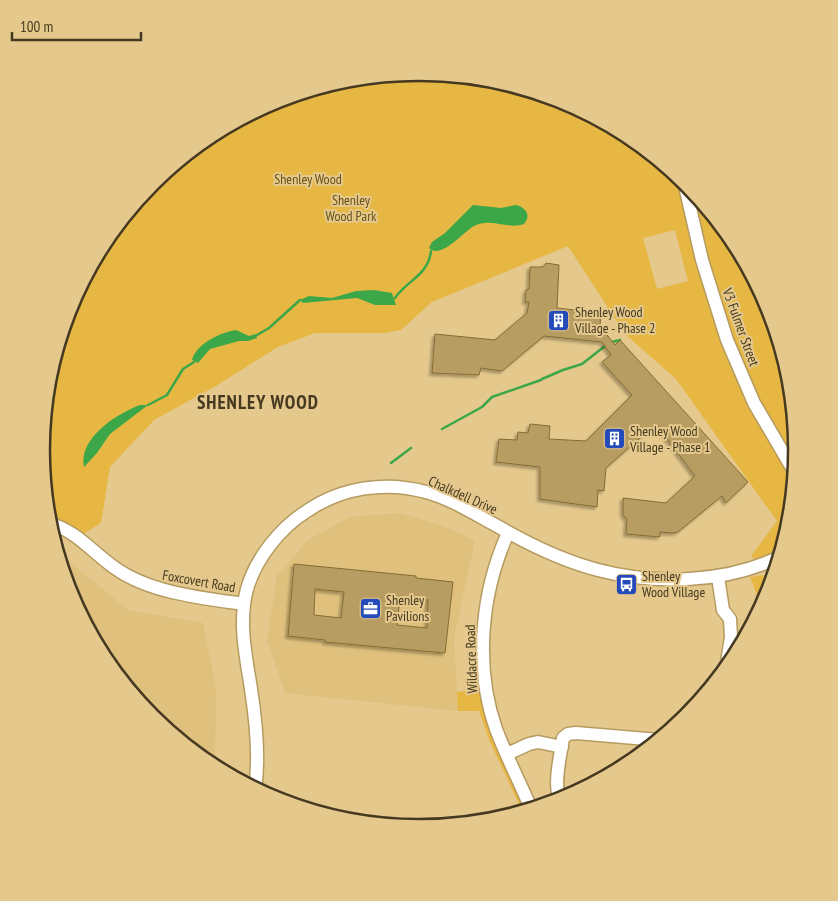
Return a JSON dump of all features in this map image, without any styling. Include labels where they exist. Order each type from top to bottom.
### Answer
[{"type":"street","name":"V3 Fulmer Street","points":[[688,198],[702,260],[727,340],[754,403],[788,462]]},
{"type":"street","name":"Chalkdell Drive","points":[[255,781],[257,739],[243,641],[244,604],[248,587],[260,561],[274,541],[294,520],[313,506],[337,495],[385,486],[428,493],[463,508],[508,533],[575,563],[600,571],[652,579],[718,577],[770,562]]},
{"type":"street","name":"Foxcovert Road","points":[[58,526],[82,539],[115,569],[152,587],[203,598],[244,604]]},
{"type":"street","name":"Wildacre Road","points":[[508,533],[494,571],[486,610],[483,638],[485,686],[496,730],[528,803]]},
{"type":"street","points":[[718,577],[723,610],[730,619],[731,637],[729,652]]},
{"type":"street","points":[[558,792],[557,784],[563,738],[568,734],[576,732],[649,739]]},
{"type":"street","points":[[507,754],[538,742],[562,747]]},
{"type":"shaded area","points":[[473,205],[501,208],[516,205],[525,210],[527,218],[524,224],[511,226],[493,223],[480,224],[469,229],[446,248],[434,251],[429,248],[432,242],[445,233]]},
{"type":"shaded area","points":[[374,290],[392,293],[396,305],[375,305],[357,298],[303,303],[300,300],[309,296],[332,298],[356,291]]},
{"type":"shaded area","points":[[236,330],[249,336],[256,334],[257,338],[210,349],[198,363],[192,360],[194,354],[204,344],[223,333]]},
{"type":"shaded area","points":[[140,405],[148,405],[110,434],[97,453],[84,467],[84,456],[87,446],[93,437],[111,420]]},
{"type":"shaded area","name":"Shenley Pavilions","points":[[400,513],[443,526],[475,540],[454,639],[458,711],[285,693],[267,640],[277,576],[308,540],[350,517]]},
{"type":"shaded area","points":[[67,560],[130,611],[203,623],[216,688],[215,758],[176,728],[126,675],[112,656],[88,614]]},
{"type":"green space","name":"Shenley Wood Park","points":[[395,82],[443,82],[467,85],[515,94],[538,101],[604,131],[644,158],[689,199],[727,340],[731,369],[753,401],[709,270],[694,205],[726,245],[750,287],[768,332],[781,379],[785,402],[788,450],[785,499],[771,560],[762,564],[751,556],[777,521],[676,379],[625,334],[568,246],[432,302],[401,330],[384,333],[315,333],[278,347],[216,386],[154,420],[110,467],[101,523],[80,536],[58,525],[51,475],[51,426],[53,402],[63,355],[78,309],[99,266],[112,245],[142,207],[194,158],[235,131],[256,120],[300,101],[323,94]],"holes":[[[675,230],[688,281],[657,289],[643,238]]]},
{"type":"green space","points":[[765,575],[765,577],[758,597],[750,577]]},
{"type":"green space","points":[[486,689],[529,803],[519,806],[490,742],[479,711],[458,711],[457,692]]},
{"type":"building","name":"Shenley Wood Village - Phase 1","points":[[546,263],[559,265],[557,308],[601,313],[600,326],[615,345],[620,340],[748,482],[726,503],[722,496],[678,532],[660,532],[660,537],[626,534],[627,519],[623,515],[623,498],[666,503],[695,476],[656,424],[606,468],[604,491],[598,490],[597,507],[540,499],[540,467],[496,462],[499,439],[517,440],[518,432],[528,433],[530,424],[550,426],[549,439],[586,441],[632,395],[602,362],[611,355],[602,342],[544,336],[502,371],[481,368],[479,375],[432,373],[435,334],[495,340],[527,313],[529,302],[525,302],[526,290],[529,289],[530,267],[543,267]]},
{"type":"building","name":"Shenley Pavilions","points":[[294,564],[416,576],[416,578],[453,582],[445,653],[325,642],[325,640],[288,636]],"holes":[[[315,589],[344,592],[341,618],[314,615]],[[400,598],[428,600],[427,628],[397,625]]]},
{"type":"waterway","points":[[395,298],[426,266],[431,251]]},
{"type":"waterway","points":[[257,335],[269,328],[300,300]]},
{"type":"waterway","points":[[612,342],[620,340]]},
{"type":"waterway","points":[[542,379],[582,364],[605,346]]},
{"type":"waterway","points":[[148,405],[167,395],[183,369],[194,362]]},
{"type":"waterway","points":[[442,429],[482,407],[492,397],[541,380]]},
{"type":"waterway","points":[[391,463],[411,448]]},
{"type":"place","name":"Shenley Wood Village - Phase 2","points":[[559,320]]},
{"type":"place","name":"Shenley Wood Village - Phase 1","points":[[614,439]]},
{"type":"place","name":"Shenley Wood Village","points":[[626,584]]},
{"type":"place","name":"Shenley Pavilions","points":[[370,608]]},
{"type":"district","name":"SHENLEY WOOD","points":[[258,402]]},
{"type":"park label","name":"Shenley Wood","points":[[308,179]]}]
